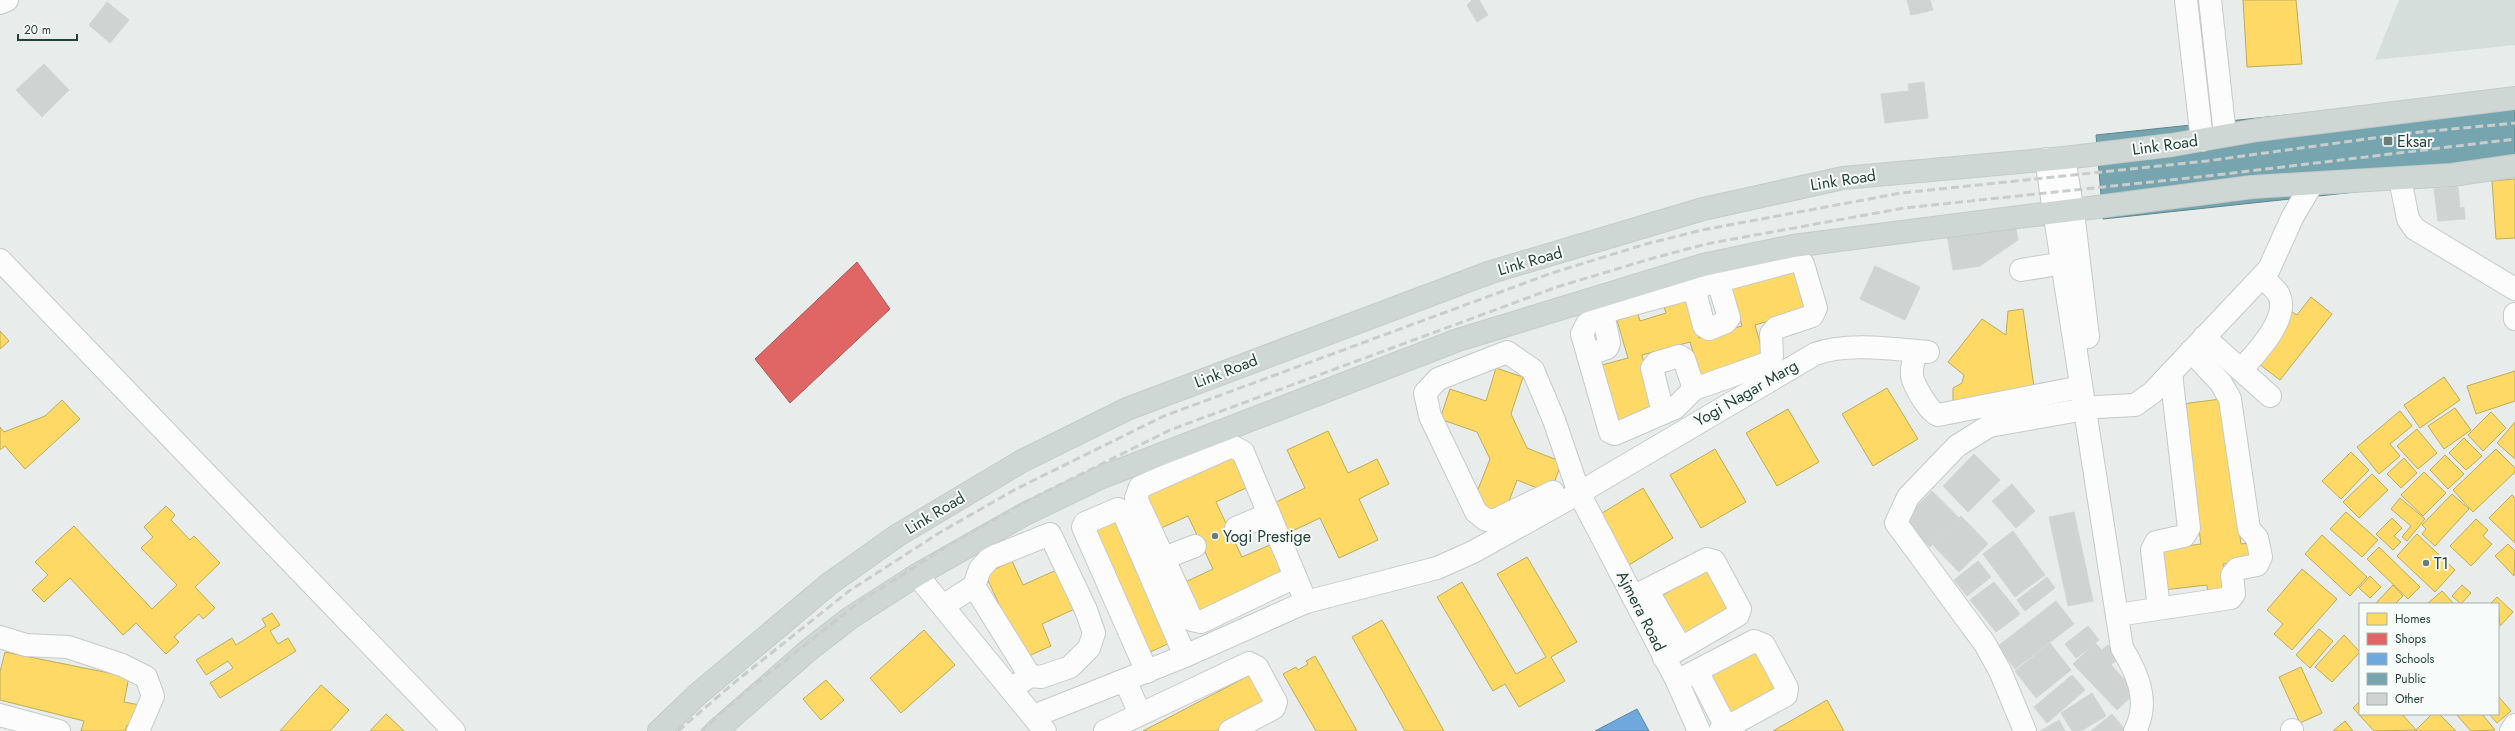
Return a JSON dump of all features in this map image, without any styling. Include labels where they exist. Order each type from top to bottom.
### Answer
[{"type":"main road","name":"Link Road","points":[[659,731],[698,694],[829,584],[898,534],[1022,461],[1127,409],[1491,272],[1703,209],[1843,178],[2055,158],[2515,98]]},
{"type":"main road","points":[[716,731],[844,622],[917,575],[1037,509],[1102,477],[1425,353],[1499,328],[1703,265],[1793,246],[2064,213],[2252,187],[2452,175],[2515,166]]},
{"type":"street","points":[[0,3],[7,0]]},
{"type":"street","points":[[2186,0],[2202,140]]},
{"type":"street","points":[[2210,0],[2225,135]]},
{"type":"street","points":[[2055,158],[2091,408],[2124,614],[2136,646],[2133,666],[2143,701],[2142,718],[2135,731]]},
{"type":"street","points":[[2400,179],[2408,220],[2416,229],[2515,289]]},
{"type":"street","points":[[2025,731],[2000,671],[1985,644],[1896,522],[1908,497],[1957,446],[1989,426],[2091,408],[2136,405],[2152,393],[2269,269],[2293,216],[2312,184]]},
{"type":"street","points":[[0,260],[446,728]]},
{"type":"street","points":[[1797,260],[1803,264],[1816,308],[1812,316],[1776,328],[1771,334],[1772,356],[1768,363],[1694,389],[1669,410],[1615,434],[1610,432],[1582,334],[1587,324],[1603,313],[1694,288],[1797,260]]},
{"type":"street","points":[[2021,270],[2071,262]]},
{"type":"street","points":[[2071,262],[2081,386],[2091,408]]},
{"type":"street","points":[[2241,370],[2274,328],[2281,307],[2279,295],[2262,277]]},
{"type":"street","points":[[1694,288],[1704,326],[1709,329],[1726,322],[1729,318],[1718,281]]},
{"type":"street","points":[[2515,314],[2515,319]]},
{"type":"street","points":[[1499,328],[1507,352],[1438,379],[1425,393],[1430,416],[1476,512],[1486,520],[1495,520],[1578,487]]},
{"type":"street","points":[[2198,344],[2241,370],[2270,396]]},
{"type":"street","points":[[2124,614],[2230,598],[2234,594],[2232,575],[2237,569],[2257,564],[2261,557],[2257,538],[2249,529],[2230,400],[2198,344]]},
{"type":"street","name":"Yogi Nagar Marg","points":[[1578,487],[1828,348],[1922,351],[1913,363],[1912,378],[1931,412],[1938,415],[2081,386]]},
{"type":"street","name":"Ajmera Road","points":[[1507,352],[1533,370],[1554,420],[1578,487],[1673,653],[1677,681],[1699,731]]},
{"type":"street","points":[[1425,353],[1438,379]]},
{"type":"street","points":[[1682,430],[1669,410],[1652,368],[1656,363],[1679,356],[1684,359],[1694,389]]},
{"type":"street","points":[[2159,608],[2152,550],[2156,542],[2184,536],[2189,528],[2171,373]]},
{"type":"street","points":[[1295,577],[1201,622],[1192,620],[1136,498],[1140,488],[1232,446],[1243,452],[1306,602]]},
{"type":"street","points":[[917,575],[1039,724],[1125,680],[1144,666],[1198,647],[1306,602],[1437,568],[1473,552],[1578,487]]},
{"type":"street","points":[[1011,689],[1030,676],[1041,677],[1070,667],[1089,648],[1094,633],[1086,610],[1037,509]]},
{"type":"street","points":[[1144,666],[1083,528],[1085,523],[1118,509],[1123,512],[1198,647],[1219,677]]},
{"type":"street","points":[[1236,528],[1269,514]]},
{"type":"street","points":[[943,606],[974,586],[980,569],[990,558],[1050,534]]},
{"type":"street","points":[[1164,558],[1195,546]]},
{"type":"street","points":[[1640,594],[1707,559],[1714,561],[1740,609],[1738,615],[1673,653]]},
{"type":"street","points":[[974,586],[1030,676]]},
{"type":"street","points":[[1198,647],[1210,618]]},
{"type":"street","points":[[0,637],[26,645],[68,647],[122,665],[146,677],[153,696],[138,731]]},
{"type":"street","points":[[1677,681],[1754,641],[1764,645],[1787,688],[1786,695],[1723,729],[1697,671]]},
{"type":"street","points":[[1105,731],[1249,662],[1256,667],[1276,702],[1274,708],[1230,731]]},
{"type":"street","points":[[1125,680],[1140,714]]},
{"type":"street","points":[[0,715],[59,731]]},
{"type":"street","points":[[2511,731],[2515,725]]},
{"type":"shaded area","points":[[2399,0],[2515,0],[2515,45],[2375,60]]},
{"type":"building: Homes","points":[[2243,0],[2296,0],[2302,64],[2247,67]]},
{"type":"building: Homes","points":[[2515,179],[2515,238],[2496,239],[2492,181]]},
{"type":"building: Homes","points":[[1797,268],[1809,309],[1755,325],[1765,361],[1701,379],[1690,342],[1642,355],[1657,413],[1619,427],[1602,365],[1628,358],[1616,317],[1637,311],[1640,321],[1666,313],[1663,304],[1687,297],[1699,338],[1742,326],[1730,287]]},
{"type":"building: Homes","points":[[2311,297],[2332,314],[2280,380],[2259,364],[2291,311],[2297,315]]},
{"type":"building: Homes","points":[[2023,309],[2034,387],[1953,402],[1953,388],[1962,383],[1964,375],[1948,362],[1982,319],[2006,335],[2008,311]]},
{"type":"building: Homes","points":[[0,331],[9,341],[0,349]]},
{"type":"building: Homes","points":[[1496,368],[1523,377],[1511,414],[1527,448],[1562,462],[1550,493],[1517,480],[1504,514],[1473,502],[1490,459],[1477,432],[1440,419],[1450,389],[1486,401]]},
{"type":"building: Homes","points":[[2515,371],[2515,401],[2476,414],[2467,386]]},
{"type":"building: Homes","points":[[2444,377],[2460,400],[2420,428],[2404,405]]},
{"type":"building: Homes","points":[[1887,388],[1918,439],[1873,466],[1842,414]]},
{"type":"building: Homes","points":[[2221,399],[2241,544],[2255,542],[2258,559],[2223,564],[2228,595],[2208,597],[2207,585],[2163,590],[2157,550],[2201,544],[2182,404]]},
{"type":"building: Homes","points":[[62,400],[80,419],[25,469],[5,446],[0,450],[0,427],[4,432],[45,416]]},
{"type":"building: Homes","points":[[2455,408],[2471,430],[2444,449],[2428,426]]},
{"type":"building: Homes","points":[[1788,409],[1819,462],[1777,486],[1746,433]]},
{"type":"building: Homes","points":[[2400,411],[2412,426],[2390,444],[2400,456],[2379,474],[2357,447]]},
{"type":"building: Homes","points":[[2491,412],[2506,428],[2483,451],[2468,435]]},
{"type":"building: Homes","points":[[2515,422],[2515,459],[2497,443]]},
{"type":"building: Homes","points":[[2417,429],[2437,453],[2418,469],[2397,446]]},
{"type":"building: Homes","points":[[1328,431],[1348,473],[1377,459],[1389,484],[1359,499],[1378,540],[1339,558],[1320,518],[1286,534],[1272,504],[1305,488],[1287,450]]},
{"type":"building: Homes","points":[[2464,438],[2482,456],[2466,470],[2449,453]]},
{"type":"building: Homes","points":[[1715,449],[1746,502],[1701,528],[1670,475]]},
{"type":"building: Homes","points":[[2496,449],[2515,468],[2515,472],[2473,512],[2453,490]]},
{"type":"building: Homes","points":[[2351,452],[2369,470],[2341,499],[2322,481]]},
{"type":"building: Homes","name":"Yogi Prestige","points":[[1235,455],[1250,486],[1216,502],[1242,557],[1272,544],[1286,575],[1196,617],[1181,584],[1213,569],[1188,516],[1159,529],[1144,497]]},
{"type":"building: Homes","points":[[2445,455],[2464,474],[2448,489],[2430,470]]},
{"type":"building: Homes","points":[[2404,458],[2417,473],[2401,488],[2387,474]]},
{"type":"building: Homes","points":[[2424,472],[2446,493],[2423,516],[2401,495]]},
{"type":"building: Homes","points":[[2372,474],[2388,490],[2359,518],[2343,502]]},
{"type":"building: Homes","points":[[1643,488],[1673,538],[1629,565],[1599,515]]},
{"type":"building: Homes","points":[[2452,494],[2469,509],[2435,546],[2422,534],[2426,529],[2422,525]]},
{"type":"building: Homes","points":[[2512,495],[2515,498],[2515,543],[2489,518]]},
{"type":"building: Homes","points":[[2400,498],[2425,519],[2407,541],[2402,537],[2411,526],[2391,509]]},
{"type":"building: Homes","points":[[166,506],[175,515],[171,520],[190,540],[194,536],[220,563],[195,587],[215,608],[203,619],[199,614],[174,637],[179,642],[166,654],[136,623],[123,635],[70,578],[44,602],[32,590],[48,575],[35,562],[74,526],[152,609],[177,585],[141,548],[153,537],[144,527]]},
{"type":"building: Homes","points":[[2346,512],[2378,540],[2362,557],[2330,529]]},
{"type":"building: Homes","points":[[2392,518],[2402,528],[2394,536],[2401,542],[2393,550],[2376,534]]},
{"type":"building: Homes","points":[[2476,519],[2488,530],[2483,536],[2492,544],[2471,566],[2450,546]]},
{"type":"building: Homes","points":[[1116,520],[1172,642],[1148,653],[1092,530]]},
{"type":"building: Homes","name":"T1","points":[[2417,534],[2455,570],[2435,592],[2397,556]]},
{"type":"building: Homes","points":[[2322,535],[2367,577],[2350,596],[2305,554]]},
{"type":"building: Homes","points":[[2508,544],[2515,551],[2514,576],[2495,556]]},
{"type":"building: Homes","points":[[2379,547],[2420,587],[2408,599],[2367,559]]},
{"type":"building: Homes","points":[[1527,557],[1577,642],[1551,657],[1565,681],[1519,707],[1505,684],[1493,691],[1437,597],[1462,582],[1516,674],[1546,657],[1497,574]]},
{"type":"building: Homes","points":[[1012,561],[1023,585],[1061,568],[1079,607],[1042,624],[1051,646],[1024,658],[985,574]]},
{"type":"building: Homes","points":[[2302,569],[2337,599],[2292,650],[2274,634],[2283,624],[2267,610]]},
{"type":"building: Homes","points":[[1707,570],[1731,612],[1683,640],[1656,599]]},
{"type":"building: Homes","points":[[2370,576],[2381,587],[2370,598],[2359,588]]},
{"type":"building: Homes","points":[[2393,585],[2403,596],[2396,603],[2376,603]]},
{"type":"building: Homes","points":[[2462,585],[2471,593],[2462,603],[2452,596]]},
{"type":"building: Homes","points":[[2442,591],[2453,603],[2428,603]]},
{"type":"building: Homes","points":[[2497,597],[2513,612],[2500,626],[2499,603],[2491,603]]},
{"type":"building: Homes","points":[[272,613],[280,625],[270,631],[278,644],[288,638],[296,651],[220,698],[210,683],[233,668],[228,661],[206,675],[196,660],[232,638],[236,645],[266,626],[262,619]]},
{"type":"building: Homes","points":[[1382,620],[1444,731],[1405,731],[1352,637]]},
{"type":"building: Homes","points":[[2319,629],[2333,641],[2310,668],[2296,655]]},
{"type":"building: Homes","points":[[924,630],[955,665],[901,713],[870,678]]},
{"type":"building: Homes","points":[[2344,635],[2359,651],[2359,653],[2332,682],[2315,667]]},
{"type":"building: Homes","points":[[1759,649],[1782,690],[1730,719],[1707,678]]},
{"type":"building: Homes","points":[[5,652],[129,677],[124,702],[140,705],[136,727],[127,725],[125,731],[81,731],[84,721],[0,700],[0,672]]},
{"type":"building: Homes","points":[[1315,656],[1357,731],[1316,731],[1283,674],[1296,667],[1298,670],[1308,664],[1306,661]]},
{"type":"building: Homes","points":[[2301,667],[2322,713],[2300,723],[2279,677]]},
{"type":"building: Homes","points":[[1254,673],[1269,703],[1216,731],[1143,731]]},
{"type":"building: Homes","points":[[826,680],[844,700],[821,720],[803,699]]},
{"type":"building: Homes","points":[[321,685],[349,710],[330,731],[280,731]]},
{"type":"building: Homes","points":[[2499,697],[2511,711],[2497,723],[2490,715],[2499,715]]},
{"type":"building: Homes","points":[[1827,700],[1844,731],[1773,731]]},
{"type":"building: Homes","points":[[2359,702],[2359,715],[2353,708]]},
{"type":"building: Homes","points":[[386,714],[404,731],[370,731]]},
{"type":"building: Homes","points":[[2359,715],[2403,715],[2416,730],[2374,731]]},
{"type":"building: Homes","points":[[2431,715],[2440,715],[2456,731],[2415,731]]},
{"type":"building: Homes","points":[[2457,715],[2483,715],[2495,730],[2471,731]]},
{"type":"building: Homes","points":[[2345,721],[2353,731],[2333,731]]},
{"type":"building: Shops","points":[[857,262],[890,309],[790,403],[755,359]]},
{"type":"building: Schools","points":[[1637,709],[1649,731],[1595,731]]},
{"type":"building: Public","points":[[2515,91],[2515,175],[2103,219],[2096,135]]},
{"type":"building: Other","points":[[1472,0],[1479,0],[1488,15],[1477,22],[1467,5]]},
{"type":"building: Other","points":[[1907,0],[1930,0],[1933,10],[1911,15]]},
{"type":"building: Other","points":[[107,2],[129,20],[110,43],[89,25]]},
{"type":"building: Other","points":[[44,64],[69,90],[42,117],[16,90]]},
{"type":"building: Other","points":[[1924,82],[1928,118],[1885,123],[1881,94],[1909,91],[1908,84]]},
{"type":"building: Other","points":[[2458,187],[2460,208],[2464,207],[2465,219],[2438,221],[2434,189]]},
{"type":"building: Other","points":[[2015,223],[2018,240],[1980,266],[1953,270],[1947,235]]},
{"type":"building: Other","points":[[1875,266],[1920,287],[1905,320],[1860,299]]},
{"type":"building: Other","points":[[1974,454],[2000,480],[1968,512],[1943,486]]},
{"type":"building: Other","points":[[2012,484],[2035,511],[2016,528],[1992,501]]},
{"type":"building: Other","points":[[1932,491],[1959,518],[1930,547],[1903,520]]},
{"type":"building: Other","points":[[2074,512],[2093,601],[2068,606],[2049,517]]},
{"type":"building: Other","points":[[1961,516],[1988,544],[1959,572],[1933,545]]},
{"type":"building: Other","points":[[2013,531],[2045,575],[2015,597],[1983,554]]},
{"type":"building: Other","points":[[1978,561],[1991,577],[1967,596],[1954,580]]},
{"type":"building: Other","points":[[2047,577],[2055,588],[2025,611],[2017,600]]},
{"type":"building: Other","points":[[1994,582],[2020,614],[1996,632],[1970,600]]},
{"type":"building: Other","points":[[2056,601],[2074,624],[2015,669],[1998,646]]},
{"type":"building: Other","points":[[2088,626],[2099,640],[2076,658],[2065,644]]},
{"type":"building: Other","points":[[2050,643],[2071,670],[2036,698],[2015,671]]},
{"type":"building: Other","points":[[2095,643],[2102,650],[2108,645],[2119,658],[2111,665],[2136,692],[2117,710],[2073,664]]},
{"type":"building: Other","points":[[2072,675],[2085,690],[2047,723],[2034,707]]},
{"type":"building: Other","points":[[2092,693],[2106,716],[2081,731],[2072,731],[2061,713]]},
{"type":"building: Other","points":[[2112,714],[2126,731],[2091,731]]},
{"type":"building: Other","points":[[2059,720],[2065,731],[2040,731]]},
{"type":"railway","points":[[678,731],[735,682],[849,591],[939,533],[1016,489],[1164,416],[1552,273],[1646,244],[1702,230],[1901,193],[2207,161],[2410,133],[2515,123]]},
{"type":"railway","points":[[701,731],[744,693],[858,603],[947,546],[1023,503],[1170,430],[1557,287],[1706,244],[1904,208],[2208,176],[2515,139]]},
{"type":"place","name":"Eksar","points":[[2388,141]]},
{"type":"place","name":"Yogi Prestige","points":[[1215,536]]},
{"type":"place","name":"T1","points":[[2426,563]]}]
